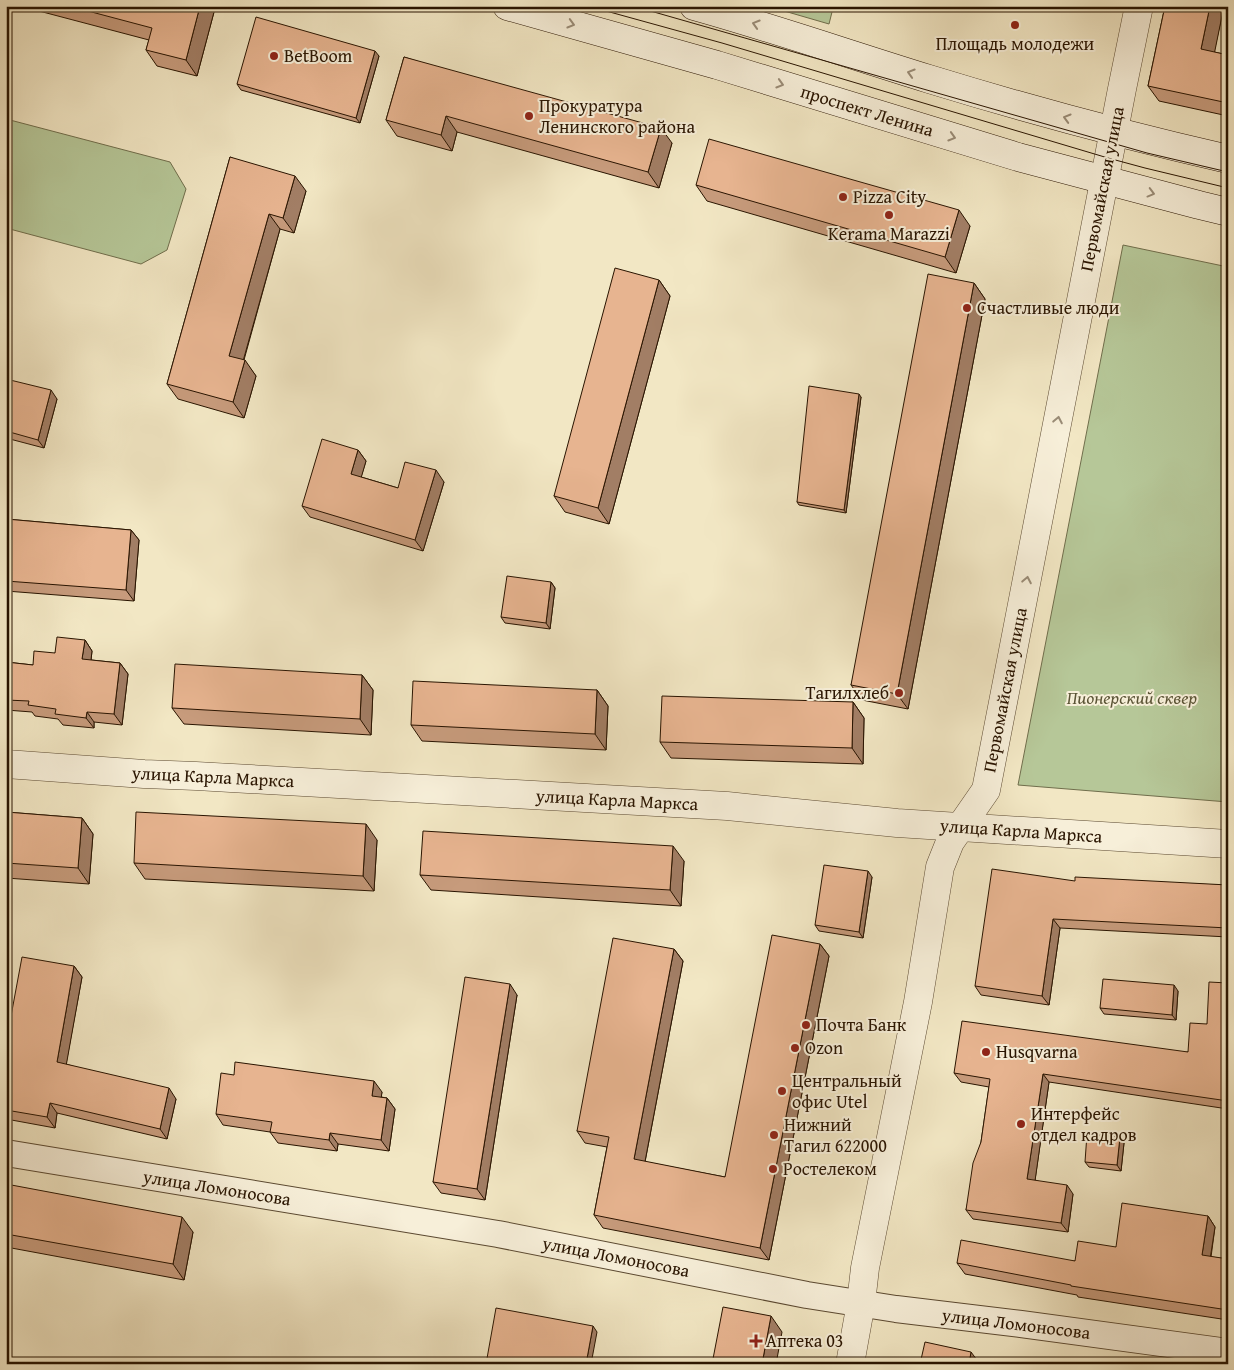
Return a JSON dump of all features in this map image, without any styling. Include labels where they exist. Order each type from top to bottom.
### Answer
[{"type":"street","name":"проспект Ленина","points":[[507,6],[716,64],[1018,157],[1228,212]]},
{"type":"street","points":[[694,6],[930,79],[1114,132],[1228,159]]},
{"type":"street","name":"Первомайская улица","points":[[850,1364],[861,1303],[864,1268],[918,1002],[940,867],[950,842],[986,790],[1139,6]]},
{"type":"street","name":"улица Карла Маркса","points":[[6,764],[144,774],[727,806],[897,823],[1228,844]]},
{"type":"street","name":"улица Ломоносова","points":[[6,1153],[498,1234],[807,1295],[896,1309],[1228,1352]]},
{"type":"green space","points":[[767,6],[828,6],[833,8],[829,24]]},
{"type":"green space","points":[[10,120],[170,162],[186,189],[167,250],[141,264],[6,228],[6,121]]},
{"type":"green space","name":"Пионерский сквер","points":[[1123,245],[1228,267],[1228,802],[1018,785]]},
{"type":"building","points":[[69,6],[200,6],[186,60],[146,50],[152,28]]},
{"type":"building","points":[[1165,6],[1210,6],[1201,49],[1228,55],[1228,103],[1148,86]]},
{"type":"building","points":[[256,17],[375,51],[356,118],[237,84]]},
{"type":"building","points":[[404,57],[661,128],[648,172],[446,116],[441,135],[386,120]]},
{"type":"building","points":[[709,139],[959,210],[945,257],[696,185]]},
{"type":"building","points":[[230,157],[295,176],[283,218],[269,214],[229,356],[245,360],[233,402],[167,384]]},
{"type":"building","points":[[615,268],[659,280],[598,508],[554,496]]},
{"type":"building","points":[[928,274],[974,283],[897,694],[851,685]]},
{"type":"building","points":[[6,379],[51,390],[38,440],[6,431]]},
{"type":"building","points":[[809,386],[859,394],[844,510],[797,502]]},
{"type":"building","points":[[322,439],[358,450],[351,474],[398,488],[405,462],[436,470],[415,540],[302,506]]},
{"type":"building","points":[[6,519],[131,530],[126,590],[6,581]]},
{"type":"building","points":[[507,576],[551,582],[546,623],[501,617]]},
{"type":"building","points":[[57,637],[85,640],[82,659],[120,663],[114,714],[87,712],[86,718],[55,714],[56,709],[28,705],[29,701],[6,700],[6,662],[33,665],[34,651],[55,653]]},
{"type":"building","points":[[175,664],[362,675],[360,719],[172,708]]},
{"type":"building","points":[[413,681],[597,690],[595,734],[411,725]]},
{"type":"building","points":[[662,696],[853,702],[852,748],[660,742]]},
{"type":"building","points":[[6,812],[82,818],[78,868],[6,863]]},
{"type":"building","points":[[136,812],[366,824],[363,876],[134,863]]},
{"type":"building","points":[[423,831],[673,846],[670,890],[420,875]]},
{"type":"building","points":[[824,865],[868,871],[859,932],[815,925]]},
{"type":"building","points":[[992,869],[1075,881],[1075,877],[1228,885],[1228,928],[1053,919],[1042,996],[975,986]]},
{"type":"building","points":[[772,935],[820,944],[760,1248],[594,1215],[609,1137],[577,1131],[613,938],[674,949],[634,1159],[725,1177]]},
{"type":"building","points":[[22,957],[74,966],[57,1062],[169,1088],[160,1129],[50,1103],[47,1117],[6,1110],[6,1043]]},
{"type":"building","points":[[465,977],[510,984],[477,1189],[433,1182]]},
{"type":"building","points":[[1103,979],[1174,985],[1172,1015],[1100,1008]]},
{"type":"building","points":[[1209,982],[1228,983],[1228,1101],[1043,1074],[1027,1179],[1067,1185],[1061,1223],[966,1210],[973,1163],[981,1142],[990,1079],[954,1073],[962,1021],[1188,1052],[1190,1023],[1207,1024]]},
{"type":"building","points":[[235,1062],[374,1081],[372,1096],[387,1098],[381,1140],[330,1133],[329,1140],[270,1132],[272,1122],[216,1114],[221,1073],[234,1075]]},
{"type":"building","points":[[1087,1134],[1120,1137],[1117,1165],[1085,1162]]},
{"type":"building","points":[[6,1184],[182,1217],[173,1264],[6,1234]]},
{"type":"building","points":[[1122,1203],[1208,1216],[1202,1255],[1228,1259],[1228,1310],[1071,1286],[957,1263],[961,1240],[1075,1261],[1078,1241],[1116,1247]]},
{"type":"building","points":[[723,1307],[771,1316],[762,1364],[712,1364]]},
{"type":"building","points":[[496,1308],[593,1326],[586,1364],[486,1364]]},
{"type":"building","points":[[925,1342],[971,1352],[969,1364],[920,1364]]},
{"type":"tram line","points":[[588,6],[722,43],[1108,158],[1228,188]]},
{"type":"tram line","points":[[633,6],[1147,153],[1228,172]]},
{"type":"place","name":"Площадь молодежи","points":[[1015,25]]},
{"type":"place","name":"BetBoom","points":[[274,56]]},
{"type":"place","name":"Прокуратура Ленинского района","points":[[529,116]]},
{"type":"place","name":"Pizza City","points":[[843,197]]},
{"type":"place","name":"Kerama Marazzi","points":[[889,215]]},
{"type":"place","name":"Счастливые люди","points":[[967,308]]},
{"type":"place","name":"Тагилхлеб","points":[[899,693]]},
{"type":"place","name":"Почта Банк","points":[[806,1025]]},
{"type":"place","name":"Ozon","points":[[795,1048]]},
{"type":"place","name":"Husqvarna","points":[[986,1052]]},
{"type":"place","name":"Центральный офис Utel","points":[[782,1091]]},
{"type":"place","name":"Интерфейс отдел кадров","points":[[1021,1124]]},
{"type":"place","name":"Нижний Тагил 622000","points":[[774,1135]]},
{"type":"place","name":"Ростелеком","points":[[773,1169]]},
{"type":"place","name":"Аптека 03","points":[[756,1341]]}]
